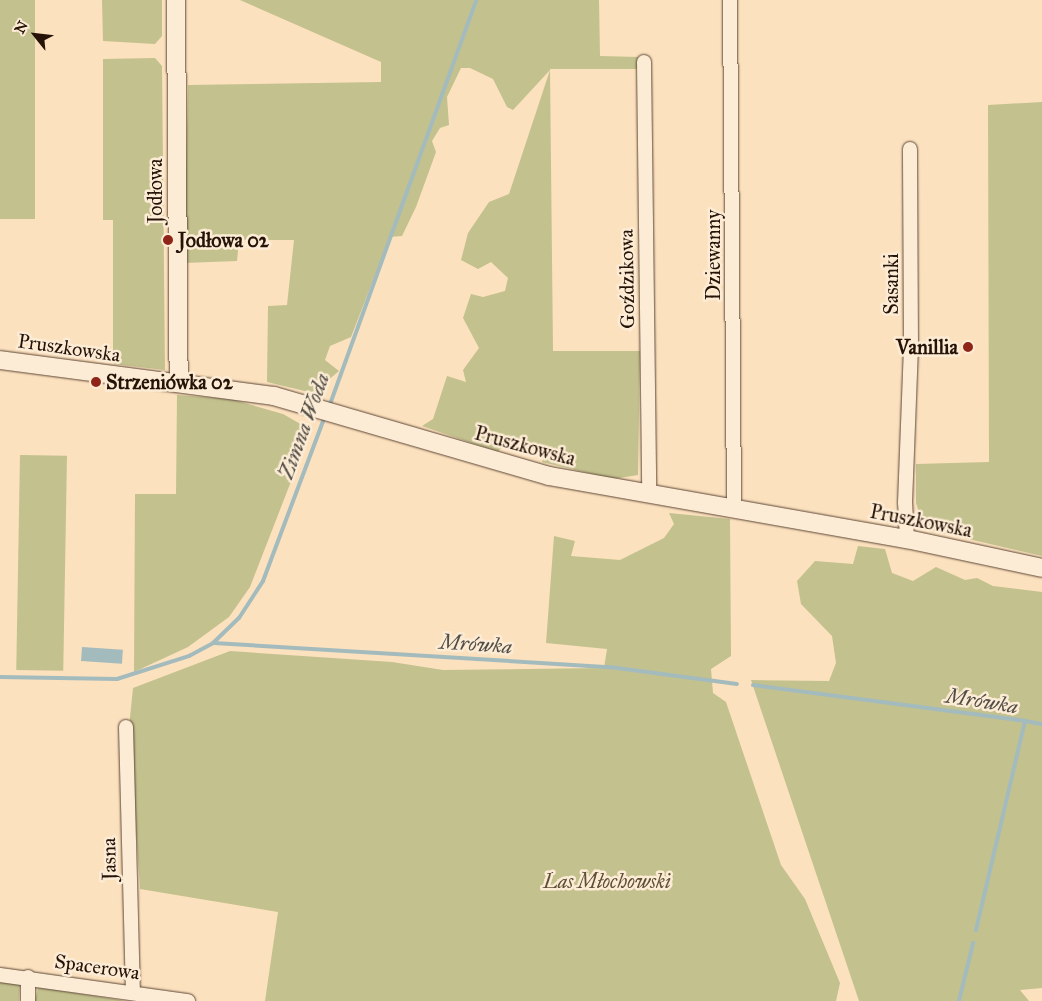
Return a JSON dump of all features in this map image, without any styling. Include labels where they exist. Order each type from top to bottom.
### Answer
[{"type":"street","name":"Jodłowa","points":[[176,0],[178,382]]},
{"type":"street","name":"Dziewanny","points":[[730,0],[734,510]]},
{"type":"street","name":"Goździkowa","points":[[644,62],[649,495]]},
{"type":"street","name":"Sasanki","points":[[907,539],[904,503],[911,345],[910,149]]},
{"type":"street","name":"Pruszkowska","points":[[0,360],[74,372],[239,389],[326,409],[549,476],[907,539],[1042,568]]},
{"type":"street","name":"Jasna","points":[[126,726],[133,991]]},
{"type":"street","name":"Spacerowa","points":[[0,975],[133,991],[188,1001]]},
{"type":"street","points":[[28,978],[28,1001]]},
{"type":"green space","points":[[0,0],[35,0],[35,219],[0,219]]},
{"type":"green space","points":[[102,0],[162,0],[162,36],[155,44],[103,41]]},
{"type":"green space","points":[[240,0],[599,0],[600,56],[639,57],[638,69],[550,69],[553,351],[640,351],[638,475],[613,479],[542,462],[546,451],[504,444],[498,452],[422,426],[433,419],[447,376],[466,382],[463,370],[479,348],[463,318],[471,294],[483,297],[505,291],[508,278],[491,262],[478,269],[461,260],[468,233],[489,202],[509,194],[550,70],[513,110],[507,107],[493,79],[470,68],[461,68],[447,97],[449,125],[440,128],[432,141],[436,152],[416,207],[402,236],[390,237],[351,337],[330,346],[325,360],[339,371],[313,393],[267,382],[268,306],[287,305],[294,240],[239,240],[237,261],[184,263],[188,85],[381,82],[381,62]]},
{"type":"green space","points":[[155,58],[162,66],[165,370],[113,364],[113,220],[103,220],[103,59]]},
{"type":"green space","points":[[1042,102],[1042,556],[934,531],[921,518],[916,503],[916,464],[989,462],[988,105]]},
{"type":"green space","points":[[177,395],[231,399],[283,414],[311,430],[250,587],[229,617],[188,647],[134,672],[135,494],[176,494]]},
{"type":"green space","points":[[20,455],[67,456],[63,671],[16,670]]},
{"type":"green space","name":"Las Młochowski","points":[[669,513],[730,519],[731,656],[711,669],[713,693],[726,702],[781,865],[805,899],[840,983],[836,1001],[265,1001],[278,912],[140,889],[129,727],[133,688],[230,651],[392,662],[443,670],[604,668],[607,649],[546,643],[554,536],[575,541],[571,556],[620,560],[664,538],[674,524]]},
{"type":"green space","points":[[858,546],[885,549],[892,573],[913,581],[936,567],[965,580],[977,578],[993,586],[1042,592],[1042,988],[1020,990],[1029,1001],[859,1001],[751,680],[829,681],[836,663],[832,636],[801,604],[797,581],[815,561],[853,564]]},
{"type":"green space","points":[[0,981],[20,982],[19,1001],[0,1001]]},
{"type":"green space","points":[[38,987],[126,1001],[35,1001]]},
{"type":"water","points":[[82,647],[123,650],[122,664],[81,661]]},
{"type":"waterway","name":"Zimna Woda","points":[[329,407],[476,0]]},
{"type":"waterway","name":"Zimna Woda","points":[[0,677],[117,679],[189,656],[213,643],[239,618],[263,581],[325,416]]},
{"type":"waterway","name":"Mrówka","points":[[214,643],[617,668],[737,684]]},
{"type":"waterway","name":"Mrówka","points":[[753,685],[1025,721],[976,930]]},
{"type":"waterway","points":[[1025,721],[1042,724]]},
{"type":"waterway","name":"Mrówka","points":[[959,1001],[973,943]]},
{"type":"place","name":"Jodłowa 02","points":[[168,240]]},
{"type":"place","name":"Vanillia","points":[[968,347]]},
{"type":"place","name":"Strzeniówka 02","points":[[96,382]]}]
